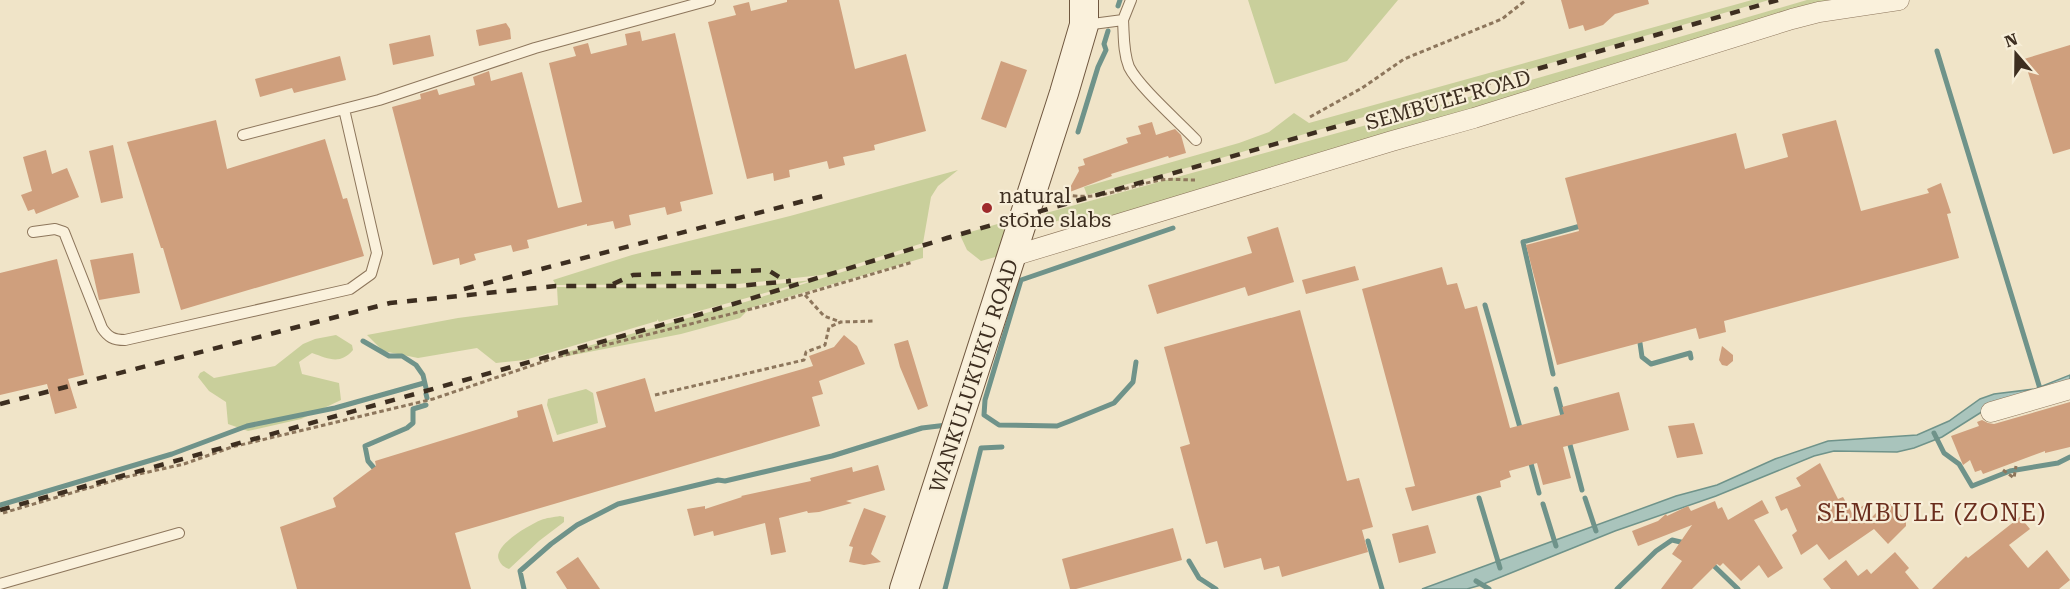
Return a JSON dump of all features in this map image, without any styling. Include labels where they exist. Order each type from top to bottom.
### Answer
[{"type":"main road","name":"WANKULUKUKU ROAD","points":[[904,589],[1012,256],[1084,12],[1101,0]]},
{"type":"street","name":"SEMBULE ROAD","points":[[1012,256],[1474,118],[1792,19],[1819,12],[1899,0]]},
{"type":"street","points":[[1991,412],[2070,389]]},
{"type":"lane","points":[[243,135],[383,99],[535,48],[710,0]]},
{"type":"lane","points":[[1131,0],[1123,20],[1124,49],[1129,66],[1137,79],[1196,140]]},
{"type":"lane","points":[[1084,12],[1123,20]]},
{"type":"lane","points":[[33,232],[55,229],[64,232],[102,328],[108,337],[116,340],[350,289],[371,274],[377,253],[344,109]]},
{"type":"lane","points":[[0,584],[179,533]]},
{"type":"path","points":[[1310,117],[1362,88],[1404,59],[1502,19],[1526,0]]},
{"type":"path","points":[[1058,193],[1072,197],[1093,198],[1159,180],[1201,180]]},
{"type":"path","points":[[3,513],[126,477],[184,464],[232,447],[433,399],[557,357],[804,294],[913,262]]},
{"type":"path","points":[[804,294],[824,316],[841,322]]},
{"type":"path","points":[[655,395],[804,360],[806,352],[825,345],[829,327],[841,322],[875,321]]},
{"type":"path","points":[[2004,470],[2014,478],[2016,466]]},
{"type":"green space","points":[[1248,0],[1398,0],[1347,61],[1275,84]]},
{"type":"green space","points":[[1752,0],[1769,0],[1190,167],[1087,195],[1084,187],[1239,143],[1269,132],[1294,113],[1309,123]]},
{"type":"green space","points":[[1807,0],[1839,0],[1082,231],[1080,214],[1044,225],[1046,213],[1531,80]]},
{"type":"green space","points":[[958,170],[938,186],[931,197],[923,243],[822,275],[738,284],[556,285],[553,280],[632,255],[790,216]]},
{"type":"green space","points":[[1035,213],[999,256],[981,261],[967,250],[960,235]]},
{"type":"green space","points":[[923,247],[923,258],[750,308],[740,318],[681,334],[563,357],[563,353],[745,302]]},
{"type":"green space","points":[[812,280],[659,322],[657,319],[657,321],[525,360],[496,363],[477,348],[418,358],[383,351],[367,335],[458,318],[558,305],[557,287],[739,288]]},
{"type":"green space","points":[[336,335],[352,345],[353,350],[344,358],[334,359],[312,353],[299,362],[302,374],[339,383],[341,400],[301,419],[248,431],[228,424],[226,402],[209,391],[198,377],[204,371],[214,378],[275,366],[303,344]]},
{"type":"green space","points":[[586,389],[593,393],[598,423],[557,435],[547,405],[548,399]]},
{"type":"green space","points":[[564,517],[564,522],[509,569],[502,565],[498,554],[513,537],[541,520]]},
{"type":"water","points":[[2070,375],[2070,386],[1995,407],[1980,413],[1942,437],[1914,448],[1897,452],[1834,451],[1814,456],[1716,496],[1615,531],[1481,585],[1467,589],[1422,589],[1676,496],[1717,485],[1775,459],[1828,441],[1917,435],[1949,421],[1980,399],[1994,394],[2035,389]]},
{"type":"building","points":[[787,0],[839,0],[855,69],[906,54],[926,131],[874,145],[875,150],[843,157],[845,165],[829,169],[827,161],[789,170],[790,177],[774,181],[773,173],[747,179],[708,22],[736,15],[733,6],[749,2],[751,11],[787,2]]},
{"type":"building","points":[[1561,0],[1648,0],[1649,4],[1615,14],[1603,25],[1585,31],[1583,25],[1569,29]]},
{"type":"building","points":[[506,23],[510,29],[511,39],[479,46],[476,30]]},
{"type":"building","points":[[640,31],[642,41],[675,33],[713,194],[680,202],[682,211],[667,215],[665,207],[629,215],[631,225],[615,229],[613,221],[587,226],[587,224],[527,240],[529,248],[513,252],[511,245],[474,254],[476,260],[460,265],[459,258],[433,265],[392,107],[421,99],[420,94],[437,89],[439,95],[475,85],[473,77],[489,71],[491,81],[522,72],[558,208],[582,202],[549,63],[576,56],[573,47],[588,43],[591,54],[627,45],[625,34]]},
{"type":"building","points":[[430,35],[434,56],[393,65],[389,44]]},
{"type":"building","points":[[2070,45],[2070,149],[2053,154],[2024,59]]},
{"type":"building","points":[[340,56],[346,80],[294,93],[292,88],[260,97],[255,79]]},
{"type":"building","points":[[1001,61],[1027,70],[1006,128],[981,119]]},
{"type":"building","points":[[216,120],[227,169],[325,139],[343,199],[347,198],[364,256],[181,310],[163,248],[161,248],[127,142]]},
{"type":"building","points":[[1836,120],[1861,211],[1929,193],[1927,189],[1941,183],[1951,213],[1947,214],[1959,258],[1724,321],[1726,332],[1699,339],[1696,328],[1557,365],[1526,245],[1579,231],[1565,178],[1736,133],[1745,169],[1788,157],[1782,134]]},
{"type":"building","points":[[1152,122],[1156,135],[1175,129],[1181,135],[1186,153],[1169,158],[1168,156],[1111,174],[1112,176],[1067,193],[1079,171],[1078,167],[1085,165],[1083,159],[1128,143],[1126,138],[1141,134],[1138,126]]},
{"type":"building","points":[[113,145],[123,198],[101,203],[89,151]]},
{"type":"building","points":[[46,150],[52,174],[67,168],[79,197],[36,214],[34,209],[28,211],[21,195],[32,191],[23,157]]},
{"type":"building","points":[[1278,227],[1294,282],[1248,296],[1245,287],[1157,314],[1148,285],[1252,253],[1247,237]]},
{"type":"building","points":[[133,253],[140,293],[99,300],[90,260]]},
{"type":"building","points":[[57,259],[84,375],[68,379],[77,408],[55,414],[47,384],[0,395],[0,273]]},
{"type":"building","points":[[1355,266],[1359,280],[1306,294],[1302,280]]},
{"type":"building","points":[[1442,267],[1447,285],[1457,283],[1465,309],[1477,306],[1510,428],[1564,414],[1562,407],[1619,392],[1629,430],[1563,447],[1571,478],[1543,485],[1537,463],[1509,471],[1511,477],[1500,481],[1501,487],[1412,511],[1405,488],[1415,486],[1362,289]]},
{"type":"building","points":[[1300,310],[1347,481],[1359,478],[1373,527],[1362,530],[1368,552],[1282,577],[1279,566],[1264,570],[1261,558],[1224,568],[1217,541],[1206,544],[1180,447],[1190,444],[1164,347]]},
{"type":"building","points":[[844,335],[857,346],[865,364],[819,381],[823,394],[812,397],[820,426],[455,533],[471,589],[297,589],[280,527],[336,507],[333,498],[376,466],[375,461],[518,417],[517,411],[542,404],[553,442],[606,427],[596,392],[645,378],[655,412],[813,366],[809,356],[834,347]]},
{"type":"building","points":[[908,340],[928,406],[918,410],[900,367],[894,344]]},
{"type":"building","points":[[1722,346],[1733,355],[1733,361],[1727,366],[1722,365],[1719,360]]},
{"type":"building","points":[[2070,402],[2070,447],[2045,453],[2045,451],[1983,474],[1981,470],[1975,472],[1970,460],[1963,465],[1951,436],[1979,426],[1977,422],[1982,420],[1994,424]]},
{"type":"building","points":[[1694,423],[1703,454],[1677,458],[1668,426]]},
{"type":"building","points":[[1820,463],[1838,499],[1843,497],[1852,513],[1864,505],[1871,518],[1885,504],[1891,504],[1906,521],[1906,526],[1888,544],[1874,529],[1829,560],[1817,544],[1801,555],[1792,535],[1797,531],[1787,508],[1781,511],[1775,497],[1801,486],[1796,478]]},
{"type":"building","points":[[878,465],[885,490],[846,501],[852,503],[819,512],[808,513],[807,511],[779,518],[786,552],[771,555],[765,523],[714,536],[713,531],[694,536],[687,509],[705,506],[705,509],[741,496],[811,481],[810,478],[852,467],[853,472]]},
{"type":"building","points":[[1762,500],[1769,513],[1754,520],[1783,568],[1768,578],[1759,565],[1741,581],[1723,563],[1720,566],[1717,564],[1692,589],[1661,589],[1682,561],[1672,554],[1692,525],[1638,546],[1632,531],[1688,506],[1691,511],[1715,501],[1718,509],[1722,507],[1728,520]]},
{"type":"building","points":[[864,508],[886,516],[871,554],[881,562],[864,565],[849,562],[853,547],[849,546]]},
{"type":"building","points":[[2020,517],[2030,529],[2009,545],[2028,568],[2047,550],[2070,580],[2059,589],[1932,589],[1966,556],[1968,558]]},
{"type":"building","points":[[1428,525],[1436,553],[1399,563],[1392,534]]},
{"type":"building","points":[[1173,528],[1182,560],[1070,589],[1062,559]]},
{"type":"building","points":[[1895,552],[1909,568],[1905,572],[1919,589],[1831,589],[1823,579],[1846,560],[1858,576],[1867,569],[1871,574]]},
{"type":"building","points":[[578,557],[600,589],[567,589],[556,572]]},
{"type":"waterway","points":[[1118,6],[1120,0]]},
{"type":"waterway","points":[[1078,132],[1098,67],[1106,50],[1104,44],[1108,31]]},
{"type":"waterway","points":[[1937,51],[2041,392]]},
{"type":"waterway","points":[[1553,374],[1523,242],[1584,225]]},
{"type":"waterway","points":[[1136,362],[1133,382],[1114,403],[1057,426],[999,425],[984,415],[985,400],[1021,280],[1173,228]]},
{"type":"waterway","points":[[1485,305],[1521,431]]},
{"type":"waterway","points":[[363,341],[389,356],[402,356],[416,365],[423,375],[426,388]]},
{"type":"waterway","points":[[1640,343],[1642,357],[1651,364],[1690,353],[1691,358]]},
{"type":"waterway","points":[[0,505],[172,454],[247,426],[335,408],[424,383]]},
{"type":"waterway","points":[[1556,389],[1564,420]]},
{"type":"waterway","points":[[426,394],[427,398]]},
{"type":"waterway","points":[[374,468],[368,461],[365,446],[407,428],[413,423],[413,409],[426,405]]},
{"type":"waterway","points":[[524,589],[520,571],[577,525],[618,504],[832,456],[922,428],[946,426]]},
{"type":"waterway","points":[[1934,433],[1944,453],[1959,464],[1972,486],[2010,471],[2058,463],[2070,457]]},
{"type":"waterway","points":[[1569,441],[1582,490]]},
{"type":"waterway","points":[[945,589],[981,448],[1002,447]]},
{"type":"waterway","points":[[1530,460],[1539,493]]},
{"type":"waterway","points":[[1479,498],[1500,568]]},
{"type":"waterway","points":[[1585,498],[1596,531]]},
{"type":"waterway","points":[[1543,504],[1556,546]]},
{"type":"waterway","points":[[1617,589],[1656,551],[1672,540],[1685,543]]},
{"type":"waterway","points":[[1368,541],[1382,589]]},
{"type":"waterway","points":[[1189,561],[1199,578],[1216,589]]},
{"type":"waterway","points":[[1711,563],[1738,589]]},
{"type":"waterway","points":[[1476,581],[1489,589]]},
{"type":"railway","points":[[0,510],[701,314],[947,238],[1778,0]]},
{"type":"railway","points":[[464,289],[831,194]]},
{"type":"railway","points":[[613,284],[633,275],[768,270],[790,281]]},
{"type":"railway","points":[[0,404],[390,303],[556,286],[738,286],[791,281]]},
{"type":"place","name":"natural stone slabs","points":[[987,208]]},
{"type":"district","name":"SEMBULE (ZONE)","points":[[1932,513]]}]
